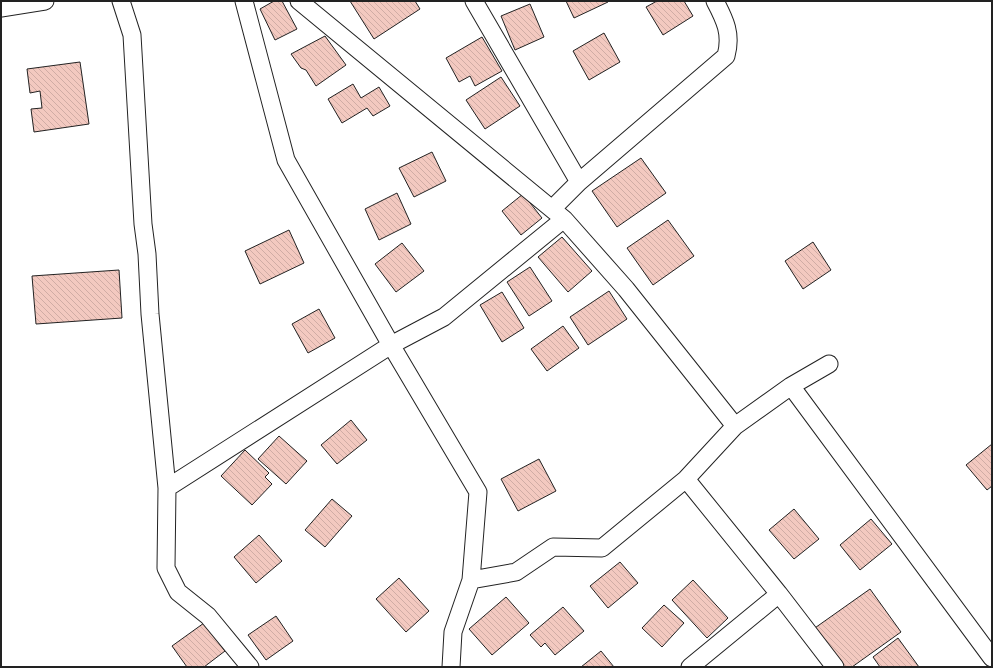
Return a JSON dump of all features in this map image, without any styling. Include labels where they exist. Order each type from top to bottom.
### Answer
[{"type":"street","points":[[1,8],[45,1]]},
{"type":"street","points":[[121,1],[132,35],[143,224],[148,254],[150,314],[167,488],[166,568],[178,592],[208,616],[250,667]]},
{"type":"street","points":[[244,1],[286,160],[390,345],[478,492],[471,580],[453,632],[451,667]]},
{"type":"street","points":[[299,1],[558,214],[626,289],[735,426]]},
{"type":"street","points":[[474,1],[579,182]]},
{"type":"street","points":[[167,488],[390,345],[444,317],[558,214],[579,182],[726,56],[730,42],[726,21],[716,1]]},
{"type":"street","points":[[471,580],[516,572],[554,547],[602,548],[686,479],[735,426],[791,386],[830,364]]},
{"type":"street","points":[[791,386],[992,658]]},
{"type":"street","points":[[686,479],[780,594],[835,667]]},
{"type":"street","points":[[690,667],[780,594]]},
{"type":"building","points":[[274,1],[282,1],[297,29],[275,40],[260,9]]},
{"type":"building","points":[[350,1],[415,1],[420,9],[374,39]]},
{"type":"building","points":[[566,1],[608,1],[608,2],[574,18]]},
{"type":"building","points":[[657,1],[684,1],[693,16],[663,35],[646,7]]},
{"type":"building","points":[[530,4],[544,37],[515,50],[501,16]]},
{"type":"building","points":[[604,33],[620,62],[589,80],[573,51]]},
{"type":"building","points":[[325,36],[346,65],[316,86],[306,70],[301,68],[291,54]]},
{"type":"building","points":[[482,37],[502,71],[475,86],[470,76],[459,82],[446,58]]},
{"type":"building","points":[[80,62],[89,124],[34,132],[31,109],[42,108],[40,91],[30,93],[27,69]]},
{"type":"building","points":[[501,77],[520,106],[485,129],[466,100]]},
{"type":"building","points":[[353,84],[361,98],[379,87],[390,106],[373,116],[367,108],[342,123],[328,99]]},
{"type":"building","points":[[432,152],[446,181],[414,197],[399,168]]},
{"type":"building","points":[[641,158],[666,193],[617,227],[592,191]]},
{"type":"building","points":[[397,193],[411,224],[379,240],[365,209]]},
{"type":"building","points":[[523,194],[542,218],[521,235],[502,211]]},
{"type":"building","points":[[668,220],[694,256],[653,285],[627,248]]},
{"type":"building","points":[[289,230],[304,263],[260,284],[245,251]]},
{"type":"building","points":[[562,237],[592,271],[568,292],[538,257]]},
{"type":"building","points":[[813,242],[831,270],[803,289],[785,261]]},
{"type":"building","points":[[402,243],[424,271],[396,292],[375,264]]},
{"type":"building","points":[[530,267],[552,301],[529,316],[507,282]]},
{"type":"building","points":[[119,270],[122,318],[36,324],[32,276]]},
{"type":"building","points":[[609,291],[627,319],[588,345],[570,317]]},
{"type":"building","points":[[502,292],[524,328],[502,342],[480,305]]},
{"type":"building","points":[[319,309],[335,338],[308,353],[292,324]]},
{"type":"building","points":[[563,326],[579,348],[547,371],[531,349]]},
{"type":"building","points":[[351,420],[367,440],[337,464],[321,445]]},
{"type":"building","points":[[279,436],[307,461],[286,484],[258,459]]},
{"type":"building","points":[[992,444],[992,486],[987,490],[966,465]]},
{"type":"building","points":[[245,450],[269,473],[265,477],[272,484],[252,505],[221,476]]},
{"type":"building","points":[[539,459],[556,491],[518,511],[501,479]]},
{"type":"building","points":[[332,499],[352,516],[325,547],[305,530]]},
{"type":"building","points":[[794,509],[819,539],[794,559],[769,530]]},
{"type":"building","points":[[871,519],[892,544],[860,570],[840,545]]},
{"type":"building","points":[[259,535],[282,561],[256,583],[234,557]]},
{"type":"building","points":[[620,562],[638,583],[608,608],[590,586]]},
{"type":"building","points":[[399,578],[429,611],[406,632],[376,599]]},
{"type":"building","points":[[693,580],[728,618],[707,638],[672,600]]},
{"type":"building","points":[[870,589],[901,632],[852,667],[839,667],[812,630]]},
{"type":"building","points":[[506,597],[529,623],[492,655],[469,629]]},
{"type":"building","points":[[664,605],[684,623],[662,647],[642,628]]},
{"type":"building","points":[[563,607],[584,631],[555,655],[545,643],[541,647],[530,635]]},
{"type":"building","points":[[276,616],[293,641],[266,660],[248,635]]},
{"type":"building","points":[[204,623],[225,651],[204,667],[187,667],[172,646]]},
{"type":"building","points":[[898,638],[919,667],[880,667],[873,657]]},
{"type":"building","points":[[601,651],[614,667],[581,667]]}]
